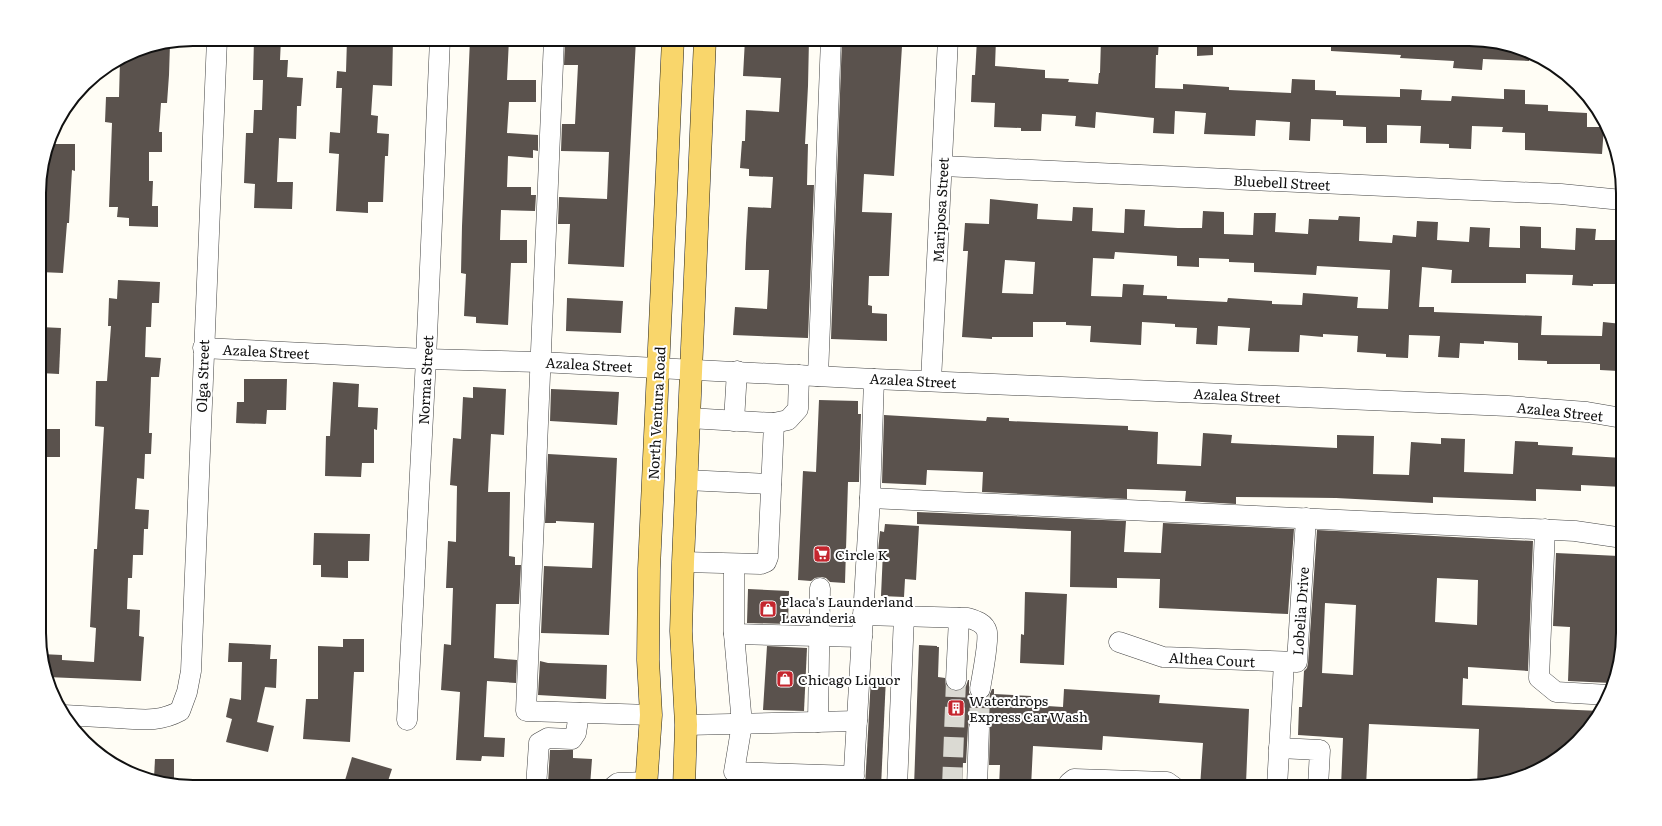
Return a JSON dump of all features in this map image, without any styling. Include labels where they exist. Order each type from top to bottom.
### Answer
[{"type":"main road","name":"North Ventura Road","points":[[646,780],[651,715],[648,660],[649,569],[673,46]]},
{"type":"main road","points":[[684,780],[686,725],[682,631],[683,562],[705,46]]},
{"type":"street","name":"Olga Street","points":[[71,716],[156,720],[180,711],[187,692],[191,671],[203,348],[217,46]]},
{"type":"street","name":"Norma Street","points":[[407,720],[426,359],[440,46]]},
{"type":"street","points":[[554,46],[526,711],[651,715]]},
{"type":"street","points":[[689,418],[774,423],[788,420],[798,409],[809,376],[830,46]]},
{"type":"street","name":"Mariposa Street","points":[[931,381],[948,46]]},
{"type":"street","name":"Bluebell Street","points":[[942,166],[1561,194],[1616,199]]},
{"type":"street","name":"Azalea Street","points":[[203,348],[1508,406],[1588,412],[1616,417]]},
{"type":"street","points":[[734,421],[737,371]]},
{"type":"street","points":[[854,780],[870,498],[874,379]]},
{"type":"street","points":[[683,562],[761,564],[766,562],[768,558],[774,423]]},
{"type":"street","points":[[686,480],[771,484]]},
{"type":"street","points":[[870,498],[1545,529],[1575,531],[1616,537]]},
{"type":"street","name":"Lobelia Drive","points":[[1277,780],[1284,662],[1297,662],[1306,518]]},
{"type":"street","points":[[1545,529],[1539,678],[1556,692],[1602,695]]},
{"type":"street","points":[[734,564],[734,634],[742,724],[730,779],[780,780]]},
{"type":"street","points":[[818,722],[820,588]]},
{"type":"street","points":[[863,615],[968,618],[980,622],[987,632],[980,689]]},
{"type":"street","points":[[897,780],[904,616]]},
{"type":"street","points":[[956,680],[959,618]]},
{"type":"street","points":[[734,634],[862,637]]},
{"type":"street","name":"Althea Court","points":[[1119,642],[1163,657],[1284,662]]},
{"type":"street","points":[[536,780],[539,743],[548,738],[572,739],[576,733],[579,713]]},
{"type":"street","points":[[686,725],[857,721]]},
{"type":"street","points":[[977,780],[979,728]]},
{"type":"street","points":[[1279,748],[1320,750],[1318,780]]},
{"type":"street","points":[[1073,780],[1084,780]]},
{"type":"building","points":[[254,46],[281,46],[280,60],[288,60],[287,77],[303,78],[301,106],[297,106],[296,139],[279,138],[277,182],[293,182],[292,209],[254,208],[255,184],[244,183],[246,133],[253,133],[254,110],[262,110],[263,80],[253,80]]},
{"type":"building","points":[[347,46],[393,46],[392,86],[373,85],[371,115],[378,116],[377,133],[389,134],[388,156],[385,156],[383,202],[368,202],[368,213],[336,211],[339,154],[329,153],[330,132],[340,133],[342,88],[336,88],[337,71],[346,72]]},
{"type":"building","points":[[470,46],[509,46],[507,80],[536,80],[536,102],[509,102],[507,133],[538,135],[538,151],[533,150],[533,158],[508,156],[507,187],[531,187],[531,195],[536,195],[535,211],[501,210],[500,240],[527,240],[527,263],[511,263],[508,325],[476,323],[476,317],[464,316],[466,274],[461,273]]},
{"type":"building","points":[[565,46],[636,46],[624,267],[568,264],[570,224],[558,224],[559,197],[607,199],[609,152],[561,151],[562,124],[575,124],[578,65],[564,65]]},
{"type":"building","points":[[745,46],[809,46],[805,144],[808,144],[807,185],[814,185],[808,338],[733,335],[735,307],[767,309],[769,270],[745,270],[746,243],[748,207],[771,208],[773,177],[749,176],[749,169],[740,168],[742,141],[745,141],[746,110],[779,112],[781,78],[743,76]]},
{"type":"building","points":[[842,46],[902,46],[894,176],[864,174],[862,212],[892,213],[889,276],[869,276],[868,305],[872,306],[872,313],[887,314],[887,341],[831,339]]},
{"type":"building","points":[[977,46],[996,46],[995,66],[1045,70],[1045,78],[1069,79],[1068,82],[1098,84],[1101,46],[1159,46],[1158,55],[1156,55],[1155,88],[1183,89],[1183,84],[1229,87],[1229,90],[1291,93],[1292,79],[1315,80],[1315,90],[1336,91],[1336,95],[1400,97],[1400,89],[1422,90],[1421,100],[1451,101],[1452,96],[1504,99],[1504,89],[1525,90],[1525,104],[1548,105],[1548,111],[1587,113],[1587,127],[1600,127],[1604,134],[1602,154],[1525,150],[1525,133],[1502,132],[1503,127],[1472,126],[1471,149],[1449,148],[1449,144],[1420,143],[1421,126],[1387,125],[1387,143],[1366,143],[1366,127],[1343,126],[1343,120],[1311,119],[1310,141],[1289,140],[1290,122],[1256,120],[1255,136],[1204,134],[1206,113],[1175,111],[1174,134],[1153,133],[1154,118],[1096,112],[1095,128],[1075,126],[1076,116],[1042,114],[1041,131],[1021,131],[1021,128],[994,127],[995,103],[971,102],[972,75],[975,75]]},
{"type":"building","points":[[1197,46],[1213,46],[1213,55],[1197,56]]},
{"type":"building","points":[[1331,46],[1479,46],[1507,51],[1529,59],[1529,61],[1483,59],[1482,70],[1453,68],[1454,61],[1400,58],[1401,55],[1331,51]]},
{"type":"building","points":[[170,48],[167,103],[161,103],[159,132],[162,132],[162,152],[149,152],[149,181],[153,181],[152,206],[158,206],[158,227],[129,226],[129,218],[117,217],[118,207],[109,207],[112,123],[105,122],[106,97],[119,97],[120,66],[137,57]]},
{"type":"building","points":[[55,144],[75,144],[75,171],[72,170],[69,223],[67,223],[63,273],[46,272],[46,183]]},
{"type":"building","points":[[990,199],[1038,204],[1037,219],[1072,221],[1073,207],[1093,208],[1092,231],[1124,233],[1125,209],[1145,210],[1144,226],[1178,228],[1202,228],[1203,211],[1224,212],[1224,234],[1253,235],[1254,213],[1276,213],[1275,232],[1308,234],[1309,219],[1338,220],[1339,216],[1360,217],[1359,241],[1392,243],[1393,235],[1416,237],[1417,221],[1438,222],[1437,240],[1469,242],[1470,227],[1490,228],[1489,247],[1520,248],[1520,226],[1541,227],[1541,248],[1575,250],[1576,228],[1596,229],[1595,240],[1616,240],[1616,284],[1593,284],[1593,286],[1572,285],[1573,275],[1526,274],[1526,283],[1451,283],[1452,270],[1422,267],[1419,307],[1434,307],[1434,312],[1542,316],[1541,335],[1602,336],[1603,322],[1616,323],[1616,371],[1600,370],[1600,364],[1547,364],[1547,361],[1518,360],[1518,343],[1484,341],[1484,344],[1460,343],[1459,358],[1438,357],[1440,336],[1409,335],[1408,358],[1386,357],[1386,354],[1357,352],[1358,336],[1323,334],[1323,337],[1300,335],[1299,352],[1248,351],[1250,328],[1218,326],[1217,345],[1196,344],[1197,328],[1175,327],[1175,324],[1142,322],[1141,345],[1090,342],[1091,326],[1066,325],[1066,322],[1033,322],[1033,337],[992,337],[992,339],[962,337],[968,251],[963,251],[965,223],[989,224]],"holes":[[[1115,252],[1177,256],[1177,266],[1199,267],[1199,258],[1229,259],[1229,262],[1254,263],[1254,272],[1316,275],[1317,266],[1390,270],[1388,309],[1357,308],[1358,297],[1303,293],[1302,305],[1272,304],[1272,301],[1228,298],[1227,302],[1167,299],[1167,296],[1143,295],[1144,285],[1123,284],[1122,297],[1091,296],[1093,258],[1114,259]],[[1005,260],[1035,262],[1033,294],[1002,293]]]},
{"type":"building","points":[[118,280],[160,282],[159,303],[152,303],[151,327],[146,327],[145,357],[161,358],[159,377],[151,377],[149,433],[152,433],[151,454],[145,454],[144,479],[137,478],[135,509],[149,510],[148,529],[144,529],[143,555],[133,555],[132,578],[128,578],[127,609],[140,610],[139,636],[144,637],[141,681],[53,677],[47,654],[62,655],[62,660],[94,662],[96,628],[90,627],[94,549],[97,549],[104,427],[95,426],[96,381],[107,381],[111,326],[108,326],[109,298],[117,299]]},
{"type":"building","points":[[567,298],[623,301],[621,333],[566,331]]},
{"type":"building","points":[[46,327],[61,328],[59,374],[46,373]]},
{"type":"building","points":[[244,379],[287,379],[286,410],[267,410],[266,424],[236,423],[237,402],[244,402]]},
{"type":"building","points":[[333,382],[359,384],[358,407],[378,408],[377,430],[374,429],[374,463],[362,463],[361,477],[325,476],[326,436],[330,436]]},
{"type":"building","points":[[473,387],[506,389],[504,435],[491,434],[488,492],[510,492],[509,556],[515,557],[515,565],[521,565],[519,604],[496,604],[494,658],[517,660],[516,683],[487,681],[484,737],[505,738],[504,757],[482,756],[481,761],[456,760],[460,692],[441,690],[444,644],[451,645],[453,588],[446,588],[448,541],[456,542],[457,486],[450,485],[453,438],[461,439],[463,397],[473,398]]},
{"type":"building","points":[[551,389],[619,392],[617,425],[550,421]]},
{"type":"building","points":[[819,400],[858,401],[858,414],[861,414],[859,482],[848,482],[845,583],[830,582],[826,578],[821,577],[815,578],[811,581],[798,580],[803,471],[816,472]]},
{"type":"building","points":[[884,415],[986,421],[987,417],[1009,418],[1009,421],[1128,426],[1128,430],[1158,432],[1157,464],[1201,466],[1203,433],[1232,435],[1231,443],[1337,448],[1337,435],[1374,436],[1373,474],[1409,475],[1411,442],[1441,444],[1441,438],[1465,439],[1464,472],[1513,474],[1515,441],[1538,442],[1538,445],[1573,447],[1572,455],[1616,458],[1616,487],[1581,485],[1581,491],[1536,489],[1536,501],[1433,497],[1433,503],[1336,498],[1236,497],[1236,504],[1185,501],[1186,491],[1127,489],[1127,499],[982,492],[983,472],[927,470],[926,485],[882,483]]},
{"type":"building","points":[[46,429],[60,429],[60,457],[46,457]]},
{"type":"building","points":[[548,454],[617,458],[609,635],[541,633],[544,566],[592,568],[594,523],[556,521],[556,523],[545,523]]},
{"type":"building","points":[[917,512],[1126,521],[1124,552],[1161,553],[1163,523],[1294,529],[1288,614],[1159,608],[1160,579],[1117,578],[1117,588],[1070,587],[1071,531],[917,524]]},
{"type":"building","points":[[885,524],[919,526],[916,580],[905,579],[904,597],[881,596],[883,551],[878,551],[880,531],[884,532]]},
{"type":"building","points":[[1317,530],[1533,541],[1528,671],[1468,667],[1468,679],[1463,678],[1462,705],[1594,711],[1586,723],[1566,744],[1543,760],[1525,769],[1507,775],[1479,780],[1477,780],[1479,729],[1369,724],[1366,780],[1341,780],[1343,738],[1298,735],[1299,707],[1302,707],[1304,671],[1307,668]],"holes":[[[1437,578],[1478,580],[1477,625],[1435,622]],[[1325,603],[1356,605],[1353,675],[1322,673]]]},
{"type":"building","points":[[314,533],[370,534],[369,561],[348,561],[348,578],[321,577],[321,565],[313,565]]},
{"type":"building","points":[[1556,553],[1616,556],[1616,643],[1611,671],[1607,683],[1568,681],[1570,627],[1553,626]]},
{"type":"building","name":"Flaca's Launderland Lavanderia","points":[[748,589],[789,591],[788,624],[747,623]]},
{"type":"building","points":[[1025,592],[1067,594],[1064,665],[1020,663],[1021,634],[1024,635]]},
{"type":"building","points":[[343,639],[364,639],[364,672],[354,672],[350,742],[303,739],[306,699],[318,699],[318,646],[343,647]]},
{"type":"building","points":[[229,643],[271,645],[270,659],[277,659],[276,688],[265,687],[257,722],[274,726],[268,752],[226,742],[232,719],[226,717],[230,698],[241,700],[242,662],[228,662]]},
{"type":"building","points":[[919,645],[939,647],[938,677],[945,678],[946,686],[950,690],[955,691],[962,690],[969,680],[969,693],[973,698],[978,700],[984,700],[989,696],[992,689],[994,689],[994,694],[1031,696],[1031,705],[1063,707],[1064,689],[1160,695],[1159,703],[1249,709],[1246,780],[1200,780],[1203,743],[1103,736],[1102,750],[1033,746],[1031,780],[999,780],[1000,765],[989,765],[989,723],[985,718],[979,717],[974,718],[969,722],[966,763],[963,763],[962,780],[914,780]]},
{"type":"building","name":"Chicago Liquor","points":[[767,646],[807,648],[804,711],[763,710]]},
{"type":"building","points":[[540,661],[548,663],[607,665],[606,699],[538,695]]},
{"type":"building","points":[[871,677],[886,677],[881,780],[865,780]]},
{"type":"building","points":[[550,750],[573,750],[573,758],[592,759],[590,780],[548,780]]},
{"type":"building","points":[[352,757],[392,769],[388,780],[345,780]]},
{"type":"building","points":[[155,759],[174,759],[174,779],[154,775]]},
{"type":"tunnel","points":[[952,780],[956,680]]},
{"type":"tunnel","points":[[979,728],[980,689]]},
{"type":"place","name":"Circle K","points":[[822,554]]},
{"type":"place","name":"Flaca's Launderland Lavanderia","points":[[768,609]]},
{"type":"place","name":"Chicago Liquor","points":[[785,679]]},
{"type":"place","name":"Waterdrops Express Car Wash","points":[[956,708]]}]
